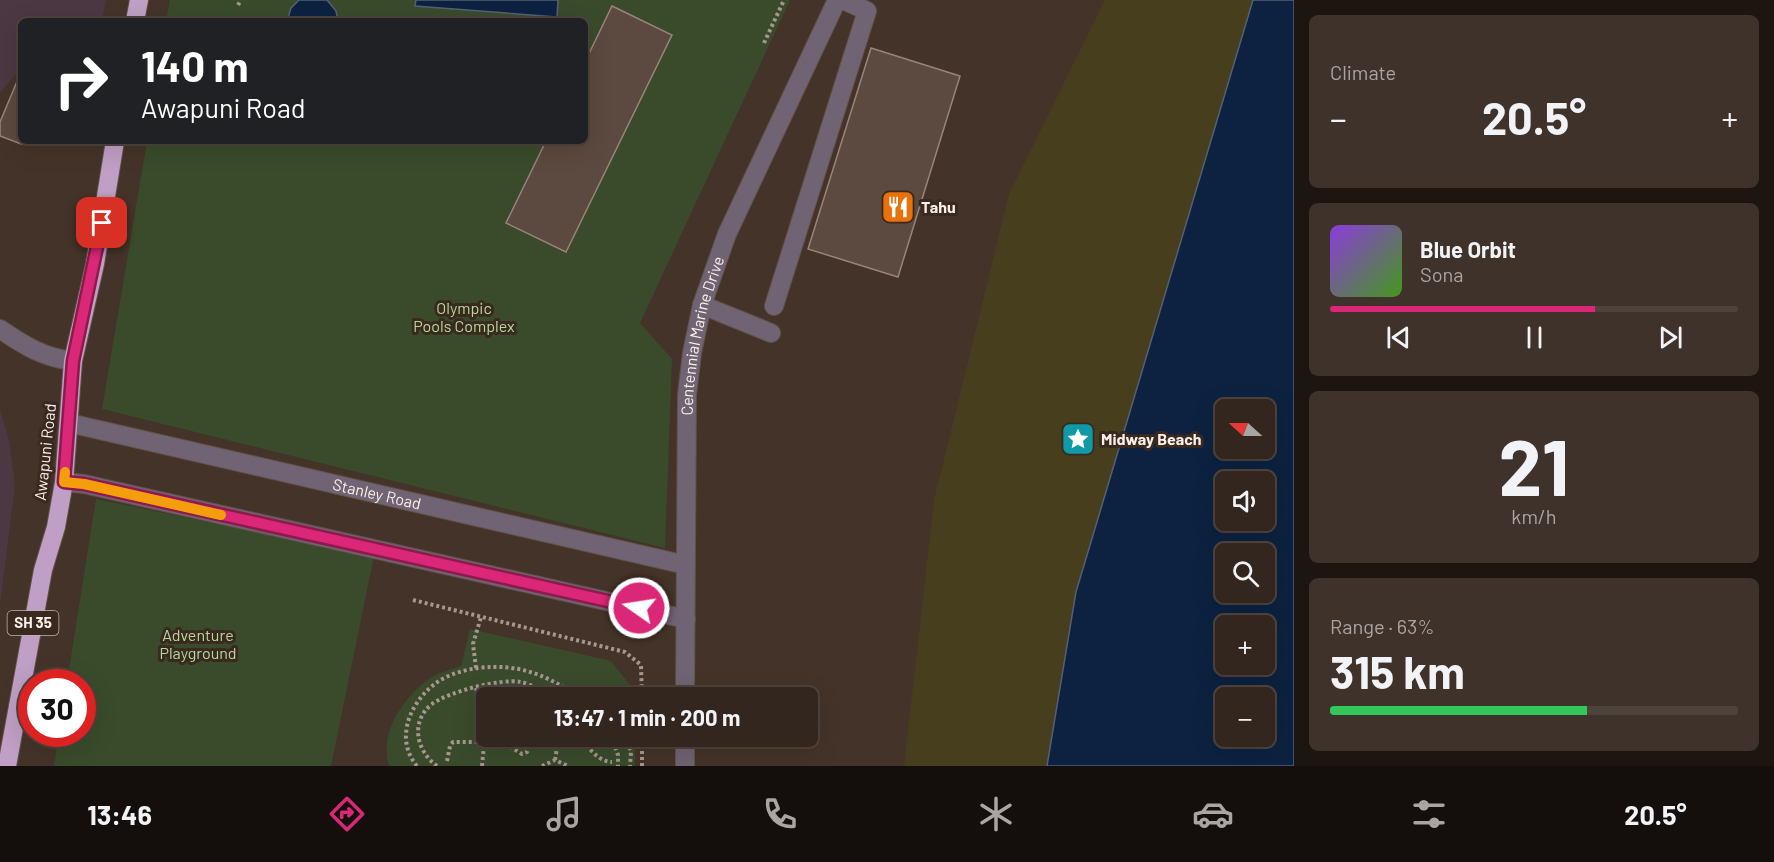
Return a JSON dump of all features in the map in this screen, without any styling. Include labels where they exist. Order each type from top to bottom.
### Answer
[{"type":"highway","points":[[136,18],[139,0]]},
{"type":"highway","name":"Awapuni Road","points":[[7,766],[43,570],[56,527],[64,482],[73,361],[95,264],[115,144]]},
{"type":"street","name":"Centennial Marine Drive","points":[[686,687],[687,395],[692,353],[702,305],[728,234],[837,0]]},
{"type":"street","points":[[774,306],[867,11],[843,0]]},
{"type":"street","points":[[702,305],[771,333]]},
{"type":"street","points":[[0,329],[35,352],[53,359],[73,361]]},
{"type":"street","name":"Stanley Road","points":[[69,423],[686,565]]},
{"type":"street","points":[[64,482],[95,486],[686,619]]},
{"type":"street","points":[[685,747],[685,766]]},
{"type":"path","points":[[238,5],[241,0]]},
{"type":"path","points":[[764,43],[784,0]]},
{"type":"path","points":[[413,600],[631,654],[640,665],[641,687]]},
{"type":"path","points":[[476,668],[473,644],[481,616]]},
{"type":"path","points":[[417,766],[410,756],[406,740],[411,712],[437,682],[476,668],[532,670],[562,687]]},
{"type":"path","points":[[479,687],[492,682],[522,682],[532,687]]},
{"type":"path","points":[[437,766],[429,761],[420,748],[417,728],[423,714],[433,704],[476,688]]},
{"type":"path","points":[[447,761],[453,742],[476,742]]},
{"type":"path","points":[[482,766],[484,747]]},
{"type":"path","points":[[511,747],[522,754],[527,752],[529,747]]},
{"type":"path","points":[[555,760],[557,747]]},
{"type":"path","points":[[589,747],[602,760],[612,762]]},
{"type":"path","points":[[615,747],[618,766]]},
{"type":"path","points":[[629,747],[629,763]]},
{"type":"path","points":[[642,747],[642,766]]},
{"type":"path","points":[[542,766],[555,760],[568,766]]},
{"type":"shaded area","points":[[0,0],[106,0],[103,18],[18,18],[18,72],[0,93]]},
{"type":"shaded area","points":[[0,409],[9,441],[15,485],[0,605]]},
{"type":"green space","name":"Olympic Pools Complex","points":[[170,0],[790,0],[640,323],[672,359],[665,548],[102,409],[146,144],[588,144],[588,18],[167,18]]},
{"type":"green space","name":"Adventure Playground","points":[[96,499],[374,556],[331,766],[54,766],[57,747],[96,747],[96,669],[69,669]]},
{"type":"green space","points":[[470,629],[611,661],[632,687],[476,687],[476,747],[635,747],[635,766],[389,766],[387,742],[401,708],[430,678],[461,666]]},
{"type":"sand","name":"Midway Beach","points":[[1105,0],[1294,0],[1214,378],[1172,766],[904,766],[934,500],[1009,194]]},
{"type":"water","points":[[299,0],[327,0],[336,11],[337,18],[288,18],[291,8]]},
{"type":"water","points":[[416,0],[558,0],[557,17],[415,6]]},
{"type":"water","points":[[1253,0],[1294,0],[1294,766],[1047,766],[1076,592]]},
{"type":"building","points":[[612,6],[672,35],[566,252],[506,223],[545,144],[588,144],[588,56]]},
{"type":"building","points":[[871,48],[960,76],[898,277],[808,249]]},
{"type":"building","points":[[18,79],[18,143],[0,136],[0,122]]},
{"type":"slow traffic","points":[[65,472],[64,482],[84,484],[221,515]]},
{"type":"place","name":"Tahu","points":[[898,207]]},
{"type":"place","name":"Midway Beach","points":[[1078,439]]},
{"type":"route","points":[[102,223],[73,361],[64,482],[84,484],[639,608]]}]
